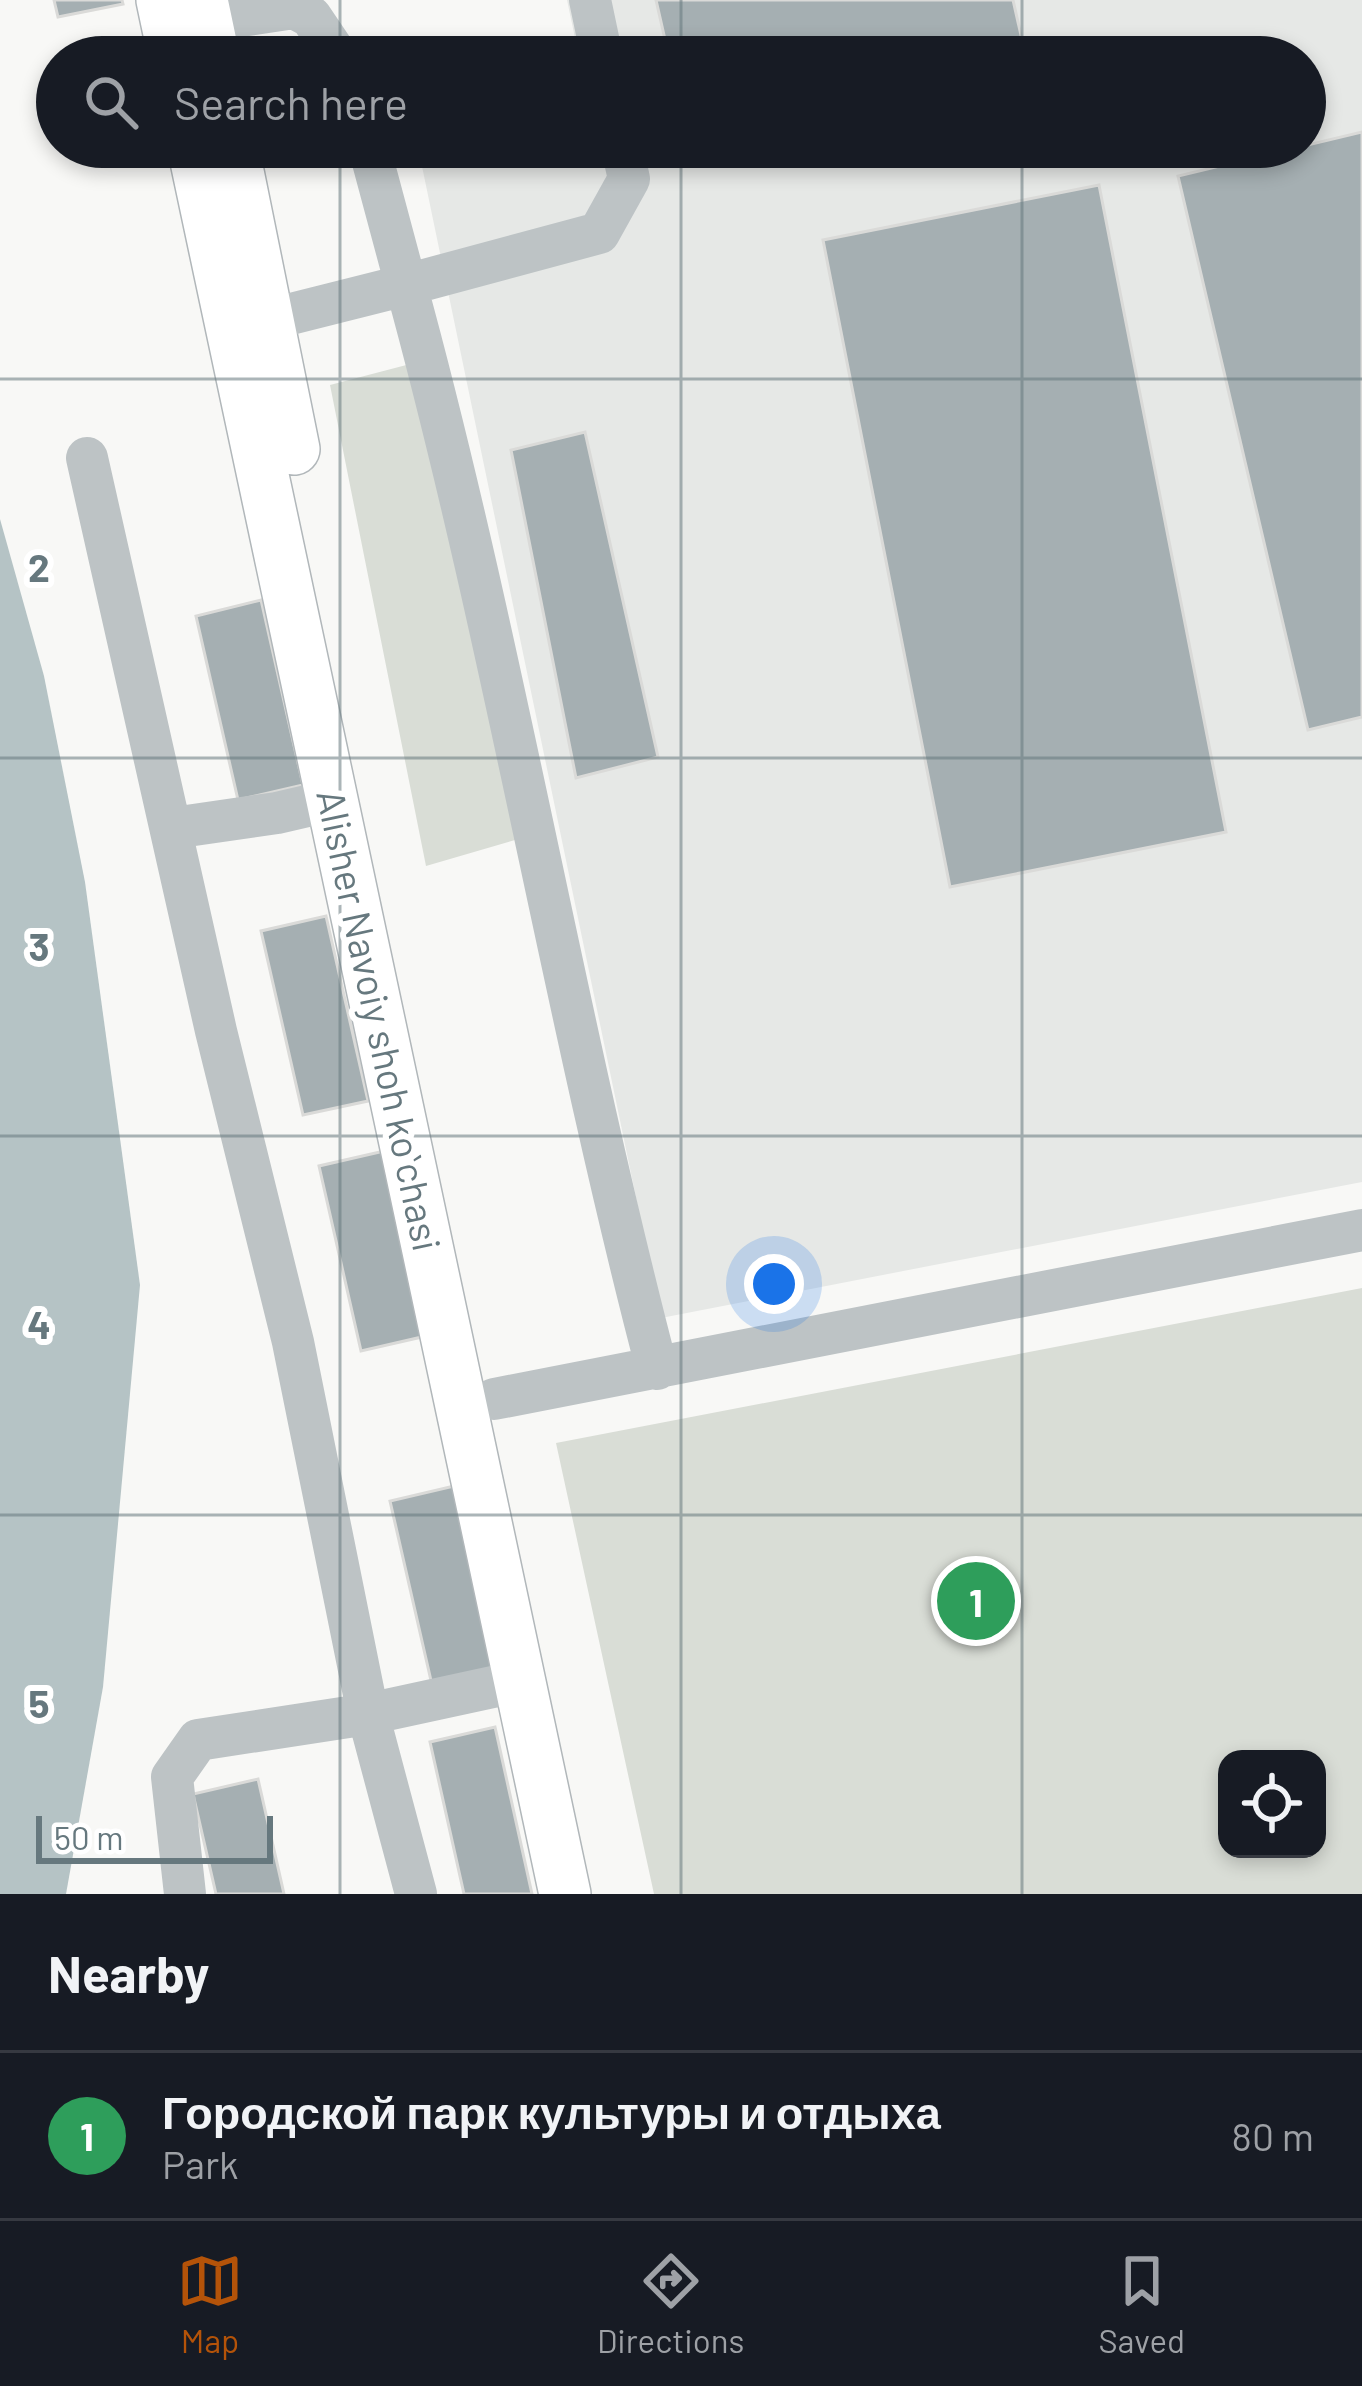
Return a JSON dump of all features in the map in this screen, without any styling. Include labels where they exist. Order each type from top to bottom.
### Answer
[{"type":"main road","name":"Alisher Navoiy shoh koʻchasi","points":[[198,168],[334,800],[598,1894]]},
{"type":"main road","name":"Alisher Navoiy shoh koʻchasi","points":[[236,168],[478,1403],[520,1681],[565,1894]]},
{"type":"street","points":[[590,0],[598,36]]},
{"type":"street","points":[[192,27],[292,4],[311,17],[324,36]]},
{"type":"street","points":[[375,168],[518,752],[615,1209],[657,1369]]},
{"type":"street","points":[[267,320],[599,233],[629,179],[627,168]]},
{"type":"street","points":[[87,458],[318,1456],[368,1714],[416,1894]]},
{"type":"street","points":[[173,828],[334,800]]},
{"type":"street","points":[[478,1403],[1362,1230]]},
{"type":"street","points":[[185,1894],[172,1777],[198,1740],[368,1714],[520,1681]]},
{"type":"shaded area","points":[[567,0],[1362,0],[1362,1182],[661,1318],[422,168],[1326,168],[1326,36],[575,36]]},
{"type":"shaded area","points":[[414,363],[522,838],[426,866],[330,385]]},
{"type":"shaded area","points":[[0,519],[44,676],[85,882],[140,1285],[103,1687],[66,1894],[0,1894]]},
{"type":"shaded area","points":[[1362,1288],[1362,1894],[654,1894],[556,1443]]},
{"type":"building","points":[[54,0],[122,0],[123,4],[58,17]]},
{"type":"building","points":[[656,0],[1013,0],[1021,36],[664,36]]},
{"type":"building","points":[[1362,132],[1362,717],[1308,730],[1178,176],[1211,168],[1326,168],[1326,141]]},
{"type":"building","points":[[1099,185],[1226,832],[950,887],[823,240]]},
{"type":"building","points":[[585,432],[658,757],[576,778],[511,450]]},
{"type":"building","points":[[261,600],[303,785],[238,800],[196,616]]},
{"type":"building","points":[[326,916],[368,1101],[303,1115],[261,931]]},
{"type":"building","points":[[384,1151],[426,1336],[361,1351],[319,1166]]},
{"type":"building","points":[[454,1486],[496,1670],[432,1685],[390,1501]]},
{"type":"building","points":[[495,1727],[532,1894],[464,1894],[430,1742]]},
{"type":"building","points":[[258,1779],[284,1894],[216,1894],[193,1794]]},
{"type":"place","name":"Городской парк культуры и отдыха","points":[[976,1601]]}]
